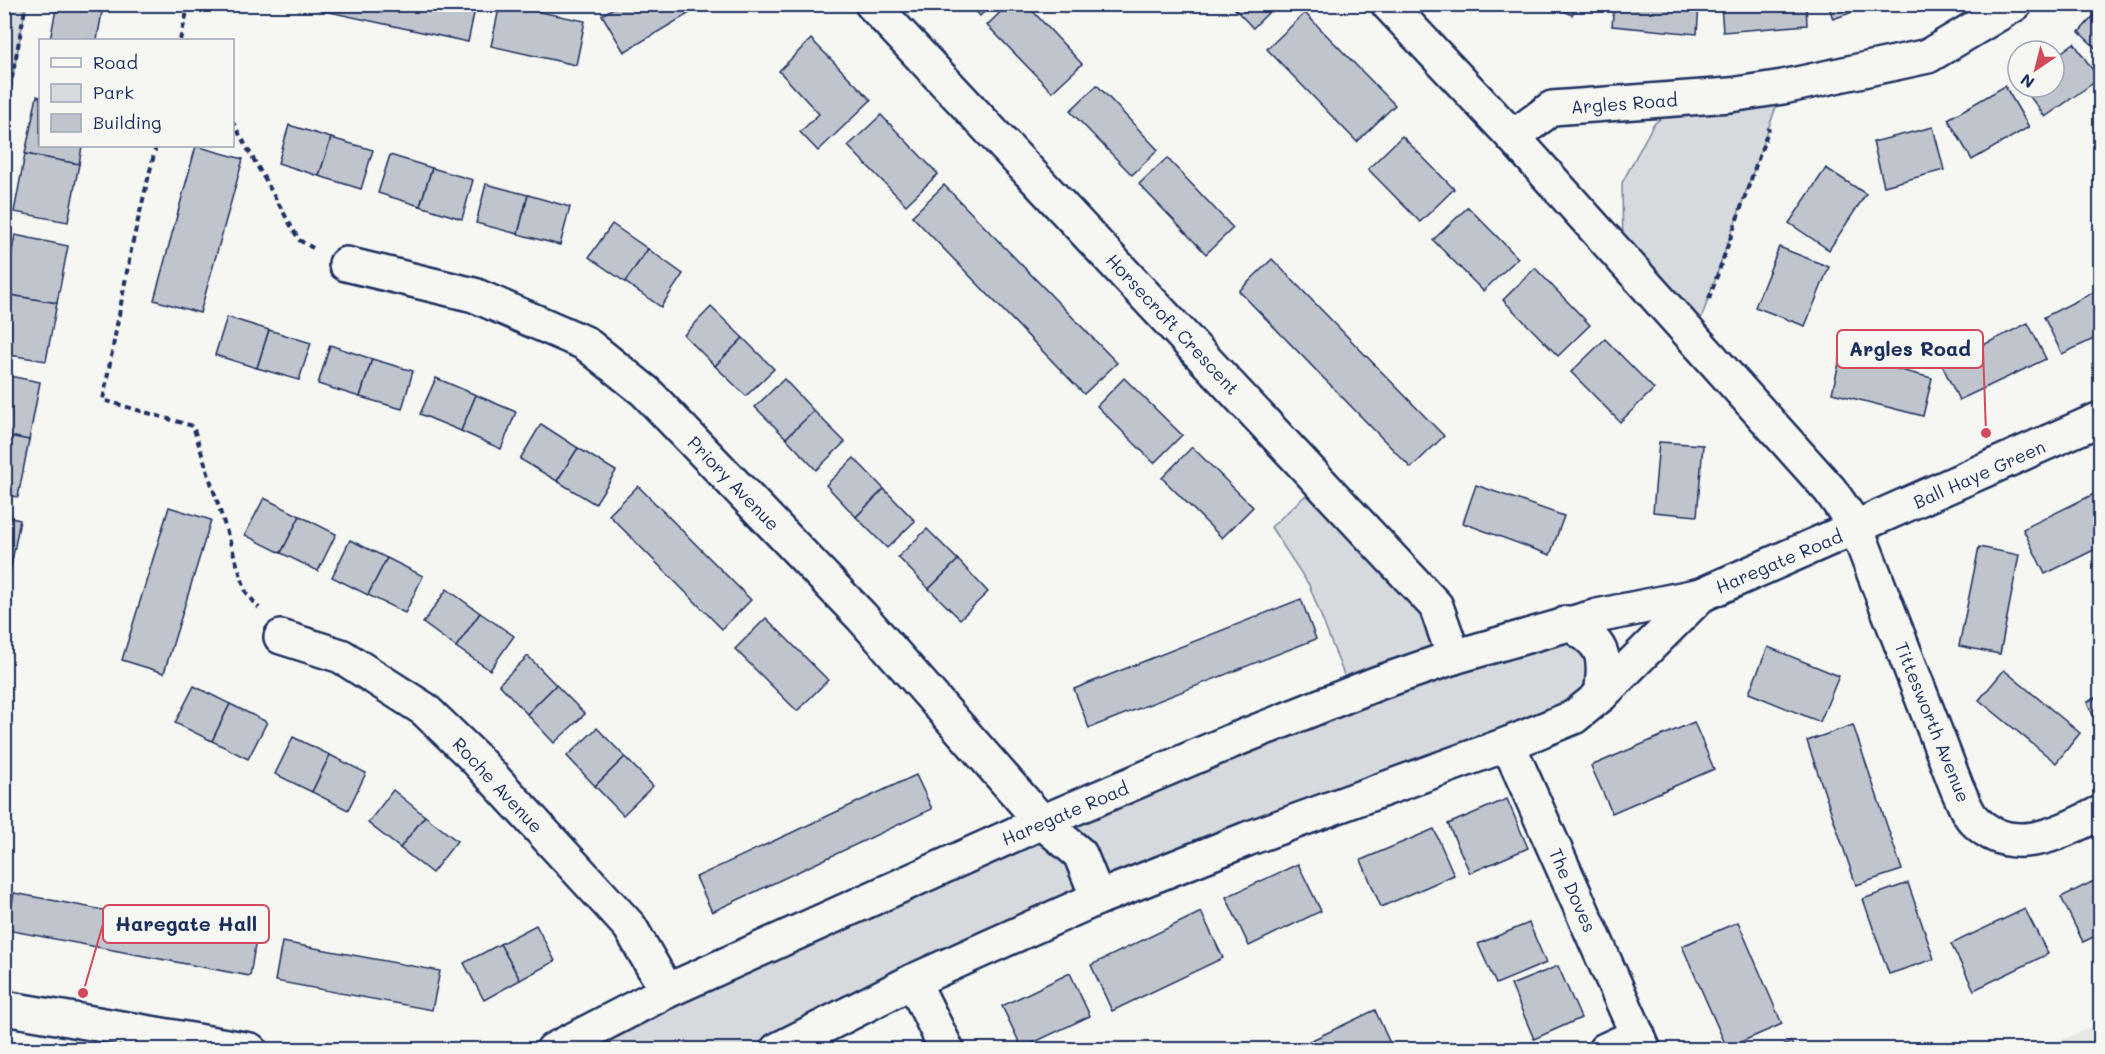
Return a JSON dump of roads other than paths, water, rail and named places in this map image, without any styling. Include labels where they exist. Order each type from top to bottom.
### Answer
[{"type":"street","name":"Horsecroft Crescent","points":[[872,4],[1436,606],[1454,657]]},
{"type":"street","points":[[1388,4],[1513,137],[1830,490],[1856,527]]},
{"type":"street","name":"Argles Road","points":[[1513,137],[1552,108],[1730,95],[1783,87],[1929,56],[2015,4]]},
{"type":"street","name":"Priory Avenue","points":[[346,264],[474,295],[585,343],[646,392],[862,617],[1042,822],[1080,854],[1098,898]]},
{"type":"street","name":"Ball Haye Green","points":[[1856,527],[2100,419]]},
{"type":"street","name":"Haregate Road","points":[[567,1046],[666,991],[1042,822],[1232,741],[1378,683],[1454,657],[1567,623],[1701,595],[1856,527]]},
{"type":"street","name":"Tittesworth Avenue","points":[[1856,527],[1957,788],[1974,821],[2008,842],[2054,835],[2100,813]]},
{"type":"street","name":"Haregate Road","points":[[777,1050],[913,981],[1098,898],[1258,835],[1508,744],[1574,717],[1601,695],[1701,595]]},
{"type":"street","points":[[1567,623],[1591,636],[1605,664],[1601,695]]},
{"type":"street","name":"Roche Avenue","points":[[281,637],[341,656],[424,709],[474,757],[630,927],[666,991]]},
{"type":"street","name":"The Doves","points":[[1508,744],[1641,1042],[1605,1050]]},
{"type":"street","points":[[913,981],[947,1050]]},
{"type":"street","points":[[4,1008],[140,1040],[250,1050]]},
{"type":"place","name":"Argles Road","points":[[1986,433]]},
{"type":"place","name":"Haregate Hall","points":[[83,993]]}]
